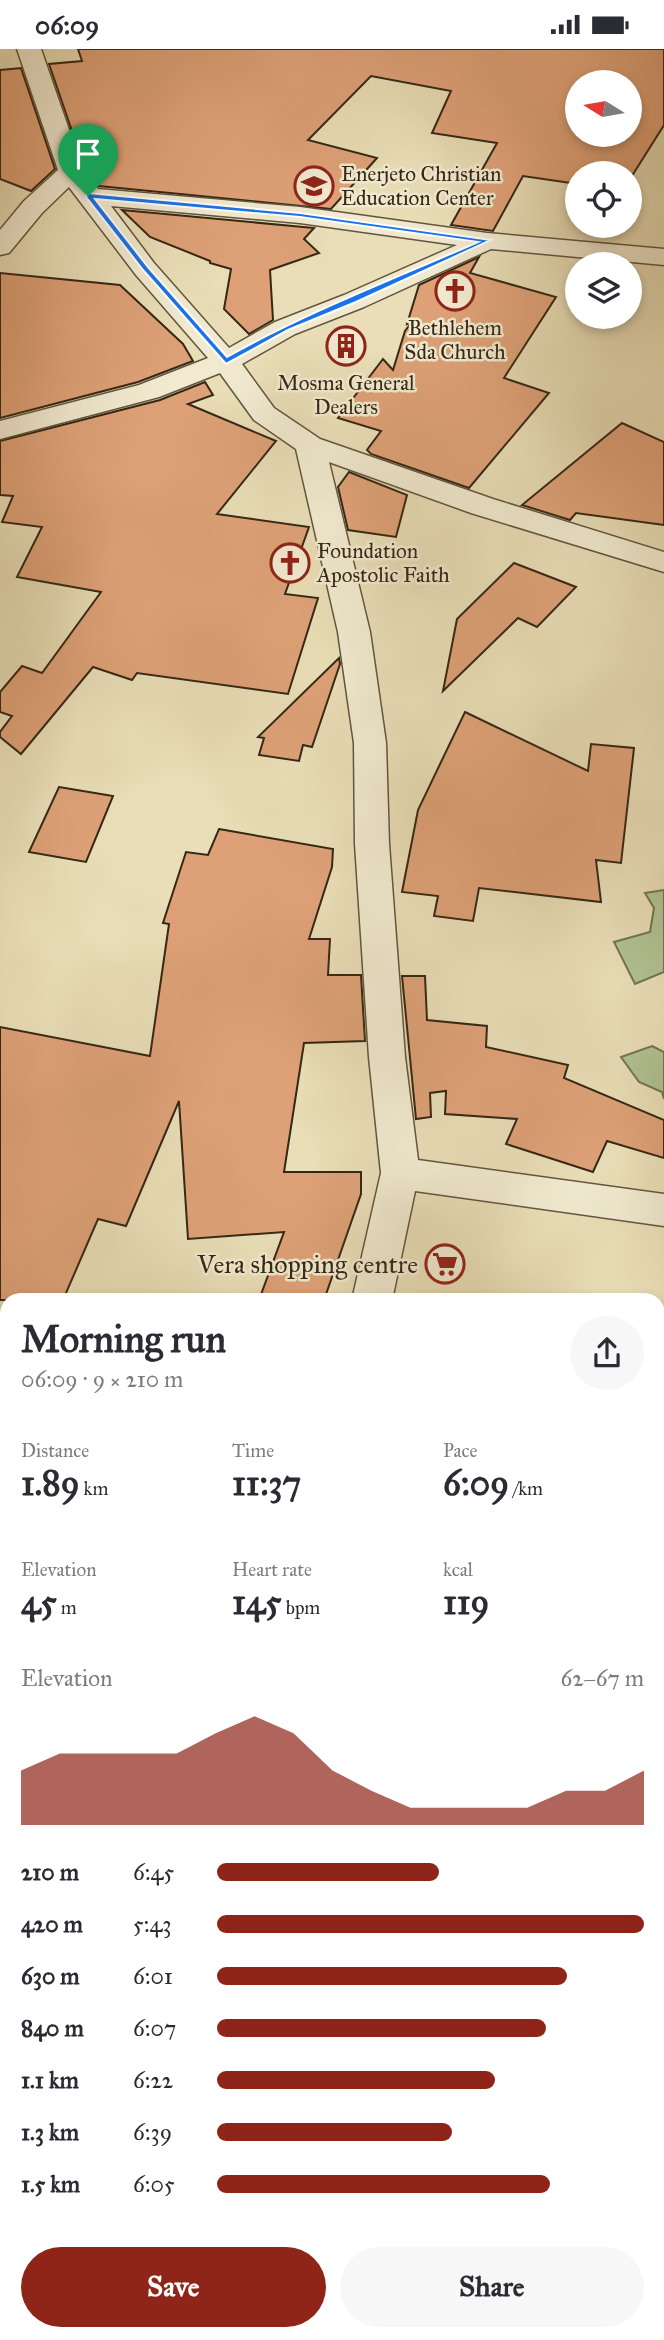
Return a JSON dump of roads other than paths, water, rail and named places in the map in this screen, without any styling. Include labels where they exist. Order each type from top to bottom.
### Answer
[{"type":"street","points":[[29,49],[71,171],[145,269],[226,361],[264,414],[310,445],[482,506],[664,562]]},
{"type":"street","points":[[0,247],[33,207],[71,171]]},
{"type":"street","points":[[88,196],[300,215],[487,240],[664,257]]},
{"type":"street","points":[[0,430],[149,391],[226,361],[285,328],[354,301],[487,240]]},
{"type":"street","points":[[310,445],[354,632],[370,743],[374,871],[387,1057],[400,1173],[374,1293]]},
{"type":"street","points":[[400,1173],[664,1210]]},
{"type":"place","name":"Enerjeto Christian Education Center","points":[[314,186]]},
{"type":"place","name":"Bethlehem Sda Church","points":[[455,291]]},
{"type":"place","name":"Mosma General Dealers","points":[[346,346]]},
{"type":"place","name":"Foundation Apostolic Faith","points":[[290,563]]},
{"type":"place","name":"Vera shopping centre","points":[[445,1264]]}]
